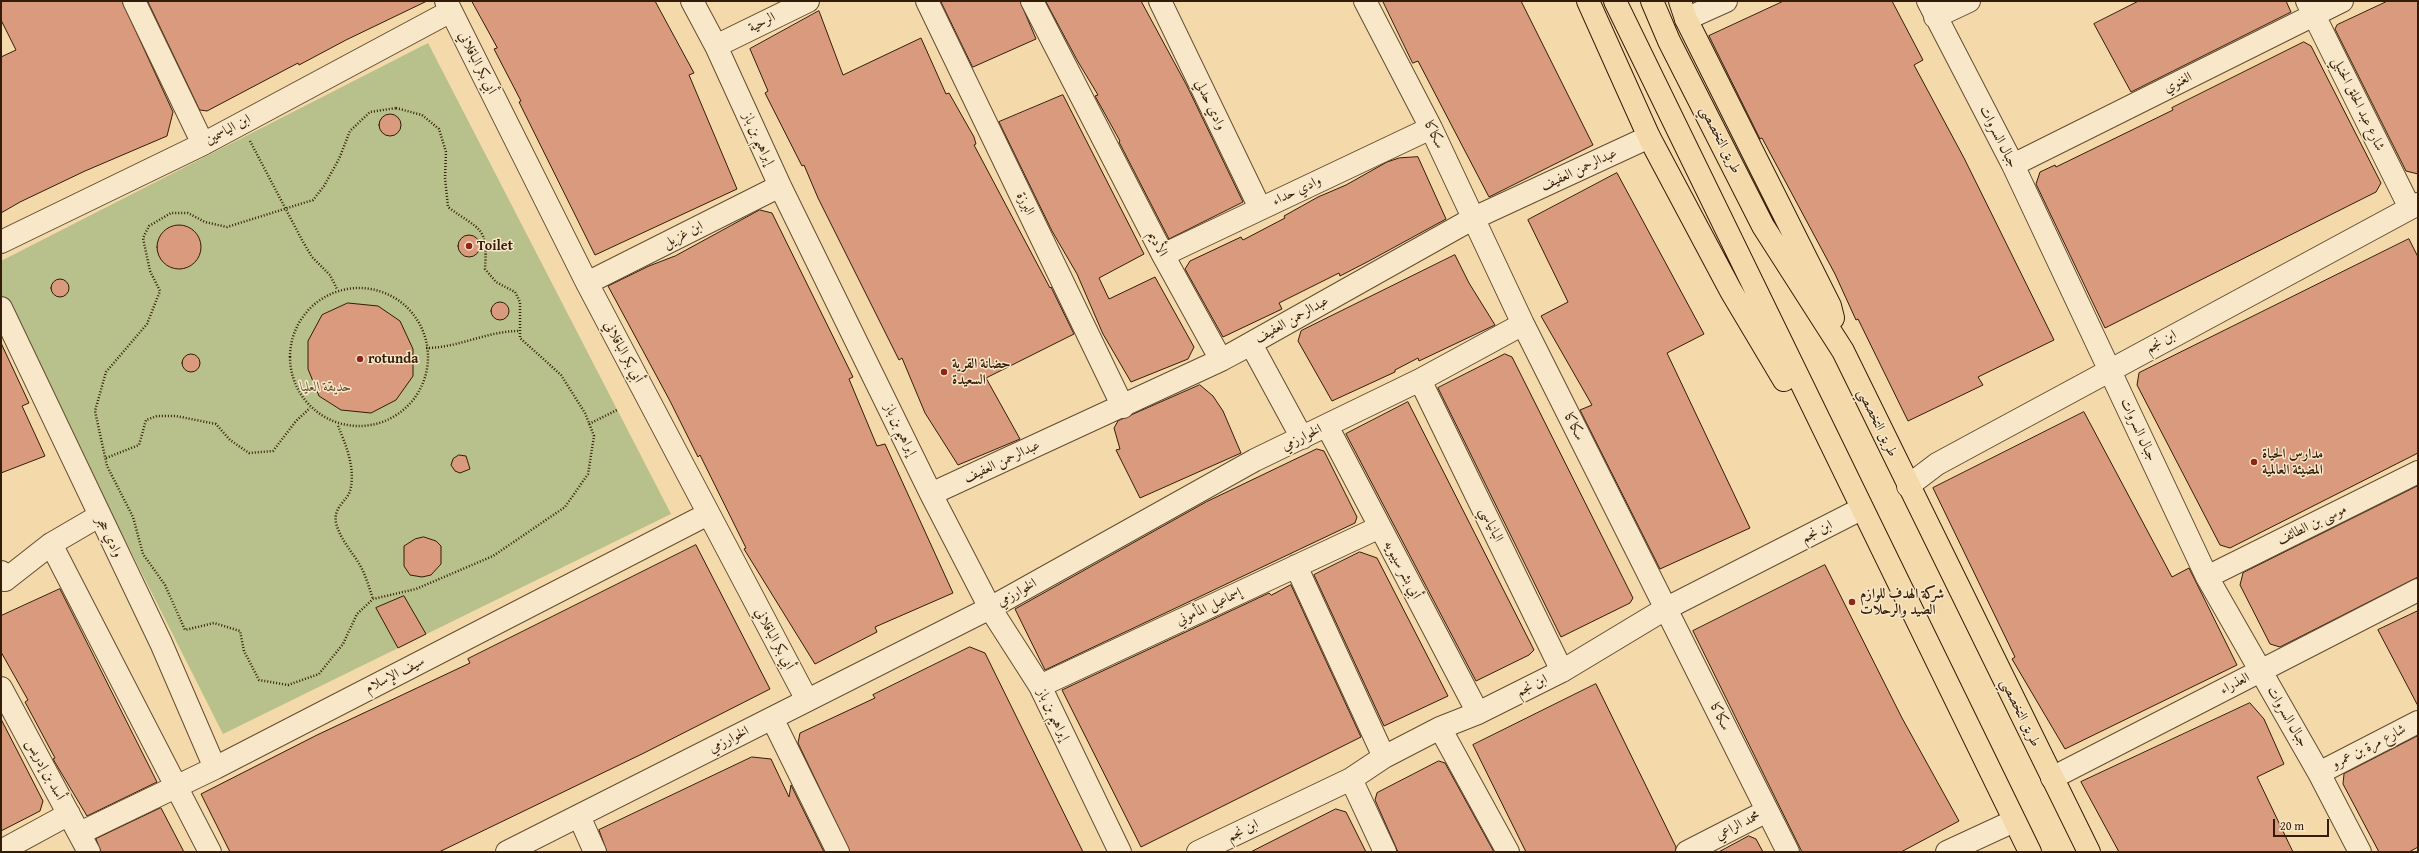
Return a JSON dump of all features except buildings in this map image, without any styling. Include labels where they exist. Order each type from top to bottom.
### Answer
[{"type":"main road","points":[[1588,1],[1649,137],[1731,291],[1861,509]]},
{"type":"main road","points":[[1614,1],[2030,852]]},
{"type":"main road","name":"طريق التخصصي","points":[[1652,1],[1668,41],[1763,226],[1843,351],[2089,852]]},
{"type":"main road","points":[[1683,10],[1830,306],[1843,351]]},
{"type":"street","points":[[134,1],[203,144]]},
{"type":"street","name":"إبراهيم بن باز","points":[[692,1],[716,46],[780,186],[931,494],[990,608],[1040,686],[1120,852]]},
{"type":"street","name":"الرحية","points":[[716,46],[808,1]]},
{"type":"street","name":"البرزة","points":[[927,1],[1123,406]]},
{"type":"street","name":"الأديم","points":[[1032,1],[1163,255],[1221,360]]},
{"type":"street","name":"وادي حدلي","points":[[1160,1],[1260,208]]},
{"type":"street","name":"سكاكا","points":[[1365,1],[1431,128],[1523,324],[1788,852]]},
{"type":"street","points":[[1683,10],[1726,1]]},
{"type":"street","points":[[1931,9],[1969,1]]},
{"type":"street","name":"الغنوي","points":[[2013,165],[2310,8],[2342,1]]},
{"type":"street","name":"ابن الياسمين","points":[[1,242],[203,144],[448,6]]},
{"type":"street","name":"أبي بكر الباقلاني","points":[[448,6],[587,283],[807,700]]},
{"type":"street","name":"شارع عبد الحلق الحنبلي","points":[[2310,8],[2414,206]]},
{"type":"street","name":"جبال السروات","points":[[1931,9],[2013,165],[2207,577],[2319,773],[2360,852]]},
{"type":"street","name":"وادي حداء","points":[[1163,255],[1431,128]]},
{"type":"street","name":"عبدالرحمن العفيف","points":[[931,494],[1221,360],[1474,218],[1649,137]]},
{"type":"street","name":"ابن غزيل","points":[[587,283],[780,186]]},
{"type":"street","name":"ابن نجم","points":[[1908,486],[1937,464],[2109,369],[2414,206]]},
{"type":"street","name":"وادي حجر","points":[[1,308],[99,516],[161,643],[215,768]]},
{"type":"street","name":"الخوارزمي","points":[[507,852],[990,608],[1255,460],[1420,380],[1523,324]]},
{"type":"street","points":[[1221,360],[1251,344],[1302,438]]},
{"type":"street","name":"البانياسي","points":[[1420,380],[1562,671]]},
{"type":"street","name":"أبي بشر سيبويه","points":[[1327,426],[1478,713]]},
{"type":"street","name":"موسى بن الطائف","points":[[2207,577],[2418,472]]},
{"type":"street","name":"ابن نجم","points":[[1198,852],[1351,779],[1384,757],[1440,728],[1478,713],[1562,671],[1665,609],[1861,509]]},
{"type":"street","name":"سيف الإسلام","points":[[85,843],[177,786],[215,768],[708,514]]},
{"type":"street","points":[[3,576],[51,544],[99,516]]},
{"type":"street","name":"إسماعيل المأموني","points":[[1040,686],[1380,527]]},
{"type":"street","points":[[51,544],[210,852]]},
{"type":"street","points":[[1296,566],[1384,757]]},
{"type":"street","name":"العذراء","points":[[2052,778],[2418,590]]},
{"type":"street","name":"أسد بن إدريس","points":[[1,688],[85,843]]},
{"type":"street","points":[[772,718],[838,852]]},
{"type":"street","name":"شارع مرة بن عمرو","points":[[2319,773],[2418,722]]},
{"type":"street","points":[[1440,728],[1508,852]]},
{"type":"street","points":[[1351,779],[1385,852]]},
{"type":"street","name":"محمد الراعي","points":[[1687,852],[1768,811]]},
{"type":"street","points":[[1,851],[69,814]]},
{"type":"street","points":[[579,816],[595,852]]},
{"type":"street","points":[[1947,852],[2014,821]]},
{"type":"path","points":[[396,108],[422,115],[439,129],[446,152],[445,178],[448,207],[480,228],[486,246],[485,269],[496,282],[515,292],[520,302],[519,332],[520,338],[561,375],[585,413],[594,436],[588,474],[565,507],[493,556],[416,589],[373,599],[357,614],[343,644],[319,674],[288,685],[259,680],[244,651],[240,631],[214,623],[185,630],[165,585],[143,554],[133,517],[106,458],[95,411],[106,372],[147,324],[160,291],[150,271],[143,238],[148,226],[171,213],[188,212],[205,222],[227,227],[313,200],[324,186],[339,159],[350,131],[370,112],[396,108]]},
{"type":"path","points":[[250,141],[312,257],[330,275],[338,289]]},
{"type":"path","points":[[368,287],[392,294],[412,310],[425,339],[426,348],[427,366],[420,393],[406,408],[388,421],[377,424],[338,425],[310,408],[295,387],[290,362],[295,337],[308,306],[338,289],[368,287]]},
{"type":"path","points":[[426,348],[443,348],[504,331],[519,332]]},
{"type":"path","points":[[106,458],[139,445],[146,420],[157,416],[189,418],[216,424],[230,440],[249,453],[273,451],[296,421],[310,408]]},
{"type":"path","points":[[589,424],[617,410]]},
{"type":"path","points":[[338,425],[346,446],[351,469],[350,492],[339,504],[336,521],[343,541],[362,570],[373,599]]},
{"type":"green space","name":"حديقة العليا","points":[[428,43],[671,514],[223,734],[1,294],[1,261]]},
{"type":"place","name":"Toilet","points":[[469,246]]},
{"type":"place","name":"rotunda","points":[[360,359]]},
{"type":"place","name":"حضانة القرية السعيدة","points":[[944,372]]},
{"type":"place","name":"مدارس الحياة المضيئة العالمية","points":[[2254,462]]},
{"type":"place","name":"شركة الهدف للوازم الصيد والرحلات","points":[[1852,602]]}]
